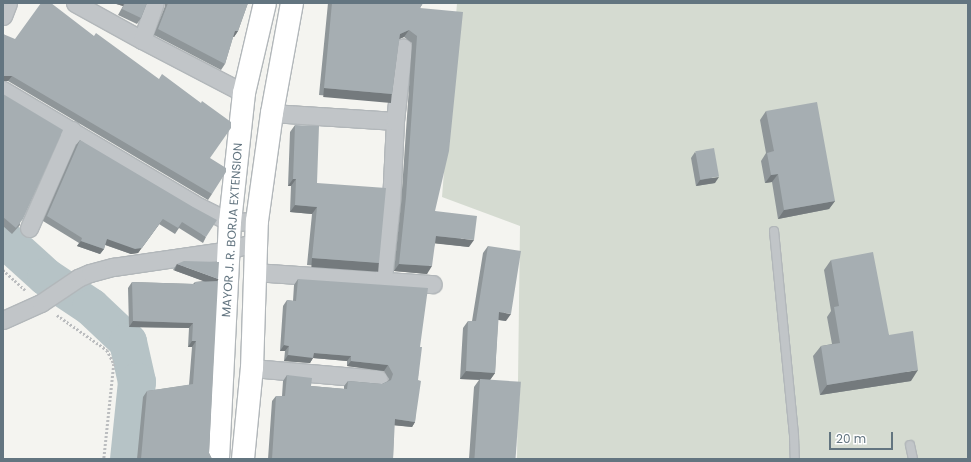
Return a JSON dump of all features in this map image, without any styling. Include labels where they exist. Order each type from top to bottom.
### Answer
[{"type":"main road","name":"MAYOR J. R. BORJA EXTENSION","points":[[218,459],[230,222],[244,93],[265,3]]},
{"type":"main road","name":"MAYOR J. R. BORJA EXTENSION","points":[[243,459],[252,368],[256,221],[272,113],[292,3]]},
{"type":"street","points":[[3,16],[8,3]]},
{"type":"street","points":[[76,3],[142,40],[244,93]]},
{"type":"street","points":[[142,40],[155,3]]},
{"type":"street","points":[[383,280],[395,121],[403,47]]},
{"type":"street","points":[[3,90],[194,204],[230,222],[256,221]]},
{"type":"street","points":[[272,113],[395,121]]},
{"type":"street","points":[[29,228],[72,130]]},
{"type":"street","points":[[3,320],[41,304],[54,293],[78,278],[113,267],[229,250],[256,242]]},
{"type":"street","points":[[255,272],[433,284]]},
{"type":"street","points":[[252,368],[379,379]]},
{"type":"lane","points":[[774,231],[794,436],[794,459]]},
{"type":"lane","points":[[910,445],[913,459]]},
{"type":"path","points":[[3,270],[41,304],[107,350],[114,364],[104,459]]},
{"type":"shaded area","points":[[457,3],[968,3],[968,459],[517,459],[520,226],[442,197]]},
{"type":"building","points":[[41,3],[51,3],[94,36],[96,33],[159,79],[162,74],[201,103],[202,101],[231,122],[231,128],[210,158],[226,168],[226,172],[212,194],[12,76],[3,76],[3,34],[15,39]]},
{"type":"building","points":[[125,3],[147,3],[141,18],[122,9]]},
{"type":"building","points":[[168,3],[248,3],[238,31],[235,31],[225,64],[158,29]]},
{"type":"building","points":[[332,3],[423,3],[420,8],[463,12],[449,151],[435,211],[477,216],[474,240],[436,236],[432,266],[399,264],[406,197],[417,36],[409,30],[400,34],[392,94],[324,88]]},
{"type":"building","points":[[3,94],[63,130],[23,219],[16,228],[3,217]]},
{"type":"building","points":[[817,102],[835,201],[784,210],[778,174],[771,175],[767,153],[774,151],[766,111]]},
{"type":"building","points":[[295,125],[319,126],[317,183],[386,188],[379,263],[312,258],[317,207],[295,205],[296,179],[293,179]]},
{"type":"building","points":[[80,140],[217,220],[206,237],[182,222],[178,228],[163,219],[142,248],[135,249],[107,239],[104,249],[81,241],[82,238],[47,216]]},
{"type":"building","points":[[714,148],[719,177],[700,180],[695,151]]},
{"type":"building","points":[[488,246],[521,251],[511,314],[499,312],[495,373],[466,371],[468,321],[476,321]]},
{"type":"building","points":[[873,252],[889,335],[913,331],[918,370],[827,385],[821,346],[840,343],[834,307],[839,306],[831,260]]},
{"type":"building","points":[[184,261],[219,262],[218,279],[177,264]]},
{"type":"building","points":[[298,279],[428,288],[420,347],[422,347],[418,380],[421,381],[415,422],[395,419],[393,459],[272,459],[276,396],[285,396],[287,375],[312,378],[311,386],[347,389],[348,381],[382,384],[391,380],[393,374],[388,365],[351,361],[351,356],[314,353],[313,358],[288,355],[289,346],[284,345],[287,300],[296,301]]},
{"type":"building","points":[[218,281],[209,453],[212,459],[141,459],[147,391],[193,384],[196,341],[192,341],[193,323],[133,321],[132,282],[195,284],[195,282]]},
{"type":"building","points":[[480,379],[521,382],[516,459],[474,459]]},
{"type":"waterway","points":[[3,238],[46,277],[91,307],[128,342],[137,382],[129,459]]}]
